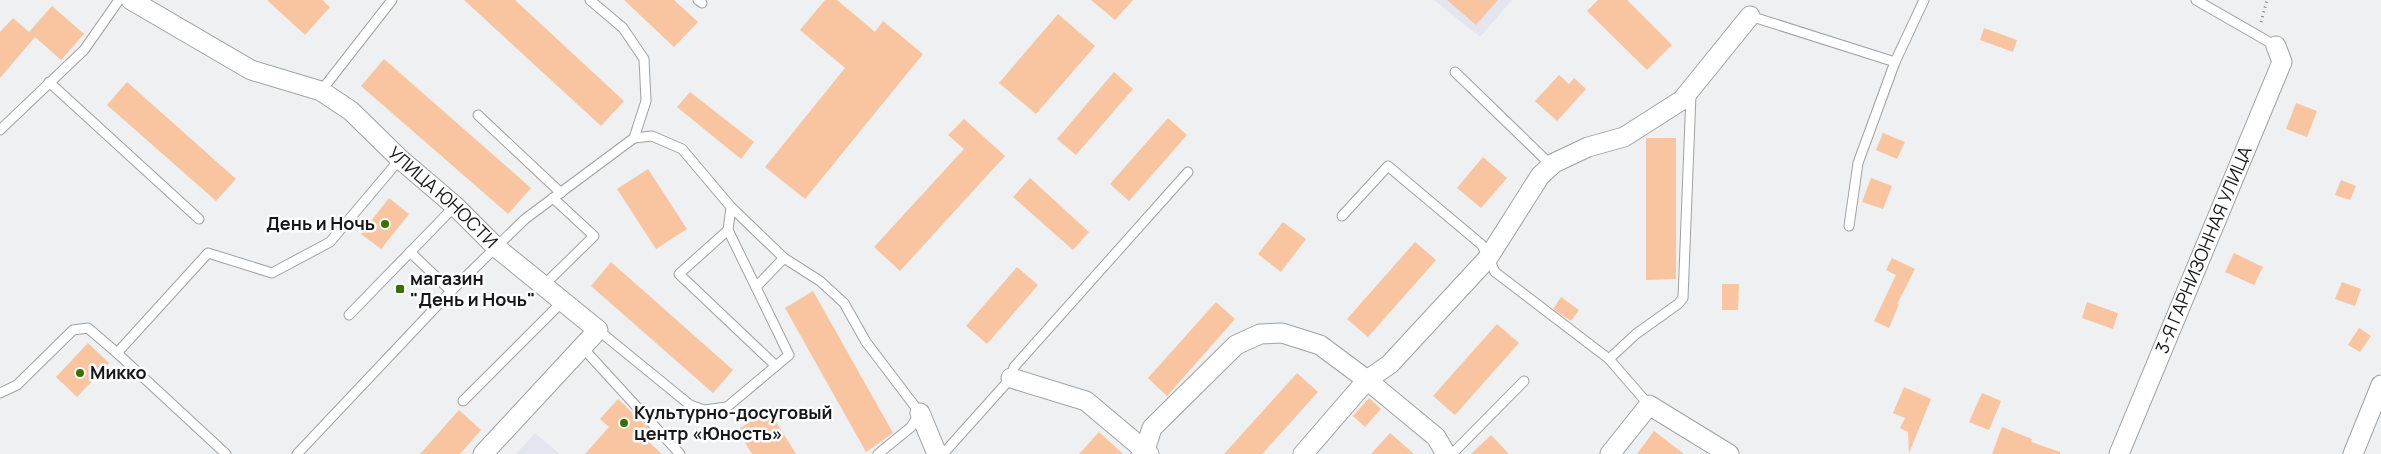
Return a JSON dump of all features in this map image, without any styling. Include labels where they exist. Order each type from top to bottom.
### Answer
[{"type":"street","name":"УЛИЦА ЮНОСТИ","points":[[131,0],[251,70],[321,91],[351,110],[400,159],[455,206],[496,248],[598,330]]},
{"type":"street","points":[[1303,454],[1368,380],[1390,364],[1488,258],[1540,176],[1551,165],[1588,147],[1624,137],[1682,100],[1750,16]]},
{"type":"street","name":"3-Я ГАРНИЗОННАЯ УЛИЦА","points":[[2119,454],[2282,62],[2276,46]]},
{"type":"street","points":[[483,454],[598,330]]},
{"type":"street","points":[[1011,378],[1086,401],[1145,453],[1152,428],[1236,345],[1260,334],[1282,333],[1320,345],[1368,380],[1436,437],[1446,454]]},
{"type":"street","points":[[2353,454],[2381,386]]},
{"type":"street","points":[[1610,454],[1649,405],[1729,454]]},
{"type":"street","points":[[920,413],[937,454]]},
{"type":"lane","points":[[0,130],[84,50],[119,0]]},
{"type":"lane","points":[[321,91],[392,0]]},
{"type":"lane","points":[[590,0],[623,28],[644,59],[646,101],[634,138]]},
{"type":"lane","points":[[1849,226],[1858,163],[1895,62],[1924,0]]},
{"type":"lane","points":[[2196,0],[2276,46]]},
{"type":"lane","points":[[1750,16],[1895,62]]},
{"type":"lane","points":[[1455,72],[1551,165]]},
{"type":"lane","points":[[49,82],[199,220]]},
{"type":"lane","points":[[1609,359],[1636,334],[1678,304],[1683,298],[1691,89]]},
{"type":"lane","points":[[478,116],[594,236],[543,286]]},
{"type":"lane","points":[[297,454],[451,291],[525,219],[634,138],[652,136],[682,150],[731,207],[784,258],[820,281],[844,303],[866,342],[920,413],[911,427],[878,454]]},
{"type":"lane","points":[[117,353],[208,253],[272,273],[330,242],[400,159]]},
{"type":"lane","points":[[1342,216],[1388,166],[1482,245],[1495,272],[1609,359],[1649,405]]},
{"type":"lane","points":[[943,454],[1011,378],[1014,367],[1188,172]]},
{"type":"lane","points":[[349,315],[455,206]]},
{"type":"lane","points":[[598,330],[690,405],[704,410],[727,407],[789,355],[728,230],[731,207]]},
{"type":"lane","points":[[728,230],[679,274],[776,366]]},
{"type":"lane","points":[[410,252],[451,291]]},
{"type":"lane","points":[[756,287],[784,258]]},
{"type":"lane","points":[[463,401],[563,302]]},
{"type":"lane","points":[[0,393],[17,385],[73,330],[88,328],[226,454]]},
{"type":"lane","points":[[582,347],[680,454]]},
{"type":"lane","points":[[1452,454],[1524,381]]},
{"type":"path","points":[[2258,35],[2267,0]]},
{"type":"shaded area","points":[[1434,0],[1512,0],[1480,37]]},
{"type":"shaded area","points":[[535,433],[560,454],[516,454]]},
{"type":"building","points":[[267,0],[322,0],[330,7],[305,35]]},
{"type":"building","points":[[464,0],[515,0],[624,101],[601,126]]},
{"type":"building","points":[[624,0],[674,0],[698,22],[674,47]]},
{"type":"building","points":[[825,0],[837,0],[875,32],[883,21],[923,54],[805,199],[765,167],[845,68],[800,30]]},
{"type":"building","points":[[1091,0],[1133,0],[1115,20]]},
{"type":"building","points":[[1447,0],[1498,0],[1476,25]]},
{"type":"building","points":[[1598,0],[1627,0],[1672,45],[1647,70],[1587,11]]},
{"type":"building","points":[[52,6],[84,34],[61,60],[35,37],[0,78],[0,32],[13,18],[29,32]]},
{"type":"building","points":[[1058,14],[1095,46],[1036,114],[999,83]]},
{"type":"building","points":[[1984,28],[2017,40],[2013,52],[1980,40]]},
{"type":"building","points":[[384,59],[531,188],[508,214],[361,86]]},
{"type":"building","points":[[1114,72],[1133,89],[1076,155],[1057,139]]},
{"type":"building","points":[[1559,75],[1569,84],[1574,78],[1586,89],[1557,121],[1535,101]]},
{"type":"building","points":[[127,82],[236,179],[216,201],[107,105]]},
{"type":"building","points":[[690,92],[754,142],[741,159],[677,107]]},
{"type":"building","points":[[2296,103],[2317,111],[2307,137],[2286,129]]},
{"type":"building","points":[[1168,118],[1187,135],[1129,201],[1110,184]]},
{"type":"building","points":[[964,119],[1005,156],[900,271],[874,247],[964,149],[948,135]]},
{"type":"building","points":[[1883,133],[1905,142],[1897,159],[1876,150]]},
{"type":"building","points":[[1646,138],[1676,138],[1676,279],[1646,280]]},
{"type":"building","points":[[1483,157],[1507,178],[1481,208],[1457,188]]},
{"type":"building","points":[[648,169],[687,229],[656,249],[617,189]]},
{"type":"building","points":[[1030,178],[1089,232],[1073,250],[1013,197]]},
{"type":"building","points":[[1871,178],[1892,186],[1883,209],[1862,202]]},
{"type":"building","points":[[2341,180],[2356,186],[2350,200],[2335,195]]},
{"type":"building","name":"День и Ночь","points":[[389,198],[409,214],[381,249],[361,234]]},
{"type":"building","points":[[1283,222],[1306,239],[1281,272],[1258,254]]},
{"type":"building","points":[[1415,242],[1436,260],[1368,337],[1347,319]]},
{"type":"building","points":[[2234,253],[2263,267],[2254,285],[2225,272]]},
{"type":"building","points":[[1892,258],[1915,269],[1897,304],[1899,304],[1889,328],[1874,321],[1896,275],[1886,270]]},
{"type":"building","points":[[611,262],[733,370],[713,393],[591,286]]},
{"type":"building","points":[[1017,267],[1038,285],[987,344],[966,326]]},
{"type":"building","points":[[2342,282],[2361,289],[2355,306],[2335,299]]},
{"type":"building","points":[[1722,284],[1739,284],[1738,310],[1722,310]]},
{"type":"building","points":[[813,291],[893,433],[866,452],[785,308]]},
{"type":"building","points":[[1561,297],[1579,310],[1571,321],[1553,309]]},
{"type":"building","points":[[1216,302],[1235,319],[1167,396],[1148,378]]},
{"type":"building","points":[[2087,302],[2118,313],[2113,329],[2082,318]]},
{"type":"building","points":[[1497,324],[1519,343],[1455,415],[1433,396]]},
{"type":"building","points":[[2359,328],[2371,336],[2360,352],[2348,345]]},
{"type":"building","name":"Микко","points":[[88,343],[109,363],[77,397],[56,377]]},
{"type":"building","points":[[1297,373],[1318,392],[1262,454],[1224,454]]},
{"type":"building","points":[[1904,387],[1931,399],[1909,453],[1908,432],[1900,428],[1905,418],[1893,413]]},
{"type":"building","points":[[1982,393],[2001,401],[1989,430],[1969,422]]},
{"type":"building","points":[[1369,398],[1381,409],[1365,427],[1353,416]]},
{"type":"building","name":"Культурно-досуговый центр «Юность»","points":[[618,399],[649,429],[642,436],[662,454],[585,454],[609,427],[600,419]]},
{"type":"building","points":[[459,410],[481,430],[460,454],[420,454]]},
{"type":"building","points":[[769,410],[796,454],[752,454],[737,430]]},
{"type":"building","points":[[2002,427],[2032,439],[2031,442],[2060,452],[2060,454],[1992,454]]},
{"type":"building","points":[[1654,431],[1684,454],[1637,454]]},
{"type":"building","points":[[1099,432],[1123,454],[1079,454]]},
{"type":"building","points":[[1390,433],[1414,454],[1371,454]]},
{"type":"building","points":[[1491,435],[1509,454],[1471,454]]},
{"type":"place","name":"День и Ночь","points":[[385,224]]},
{"type":"place","name":"магазин \"День и Ночь\"","points":[[400,289]]},
{"type":"place","name":"Микко","points":[[80,373]]},
{"type":"place","name":"Культурно-досуговый центр «Юность»","points":[[624,423]]}]
